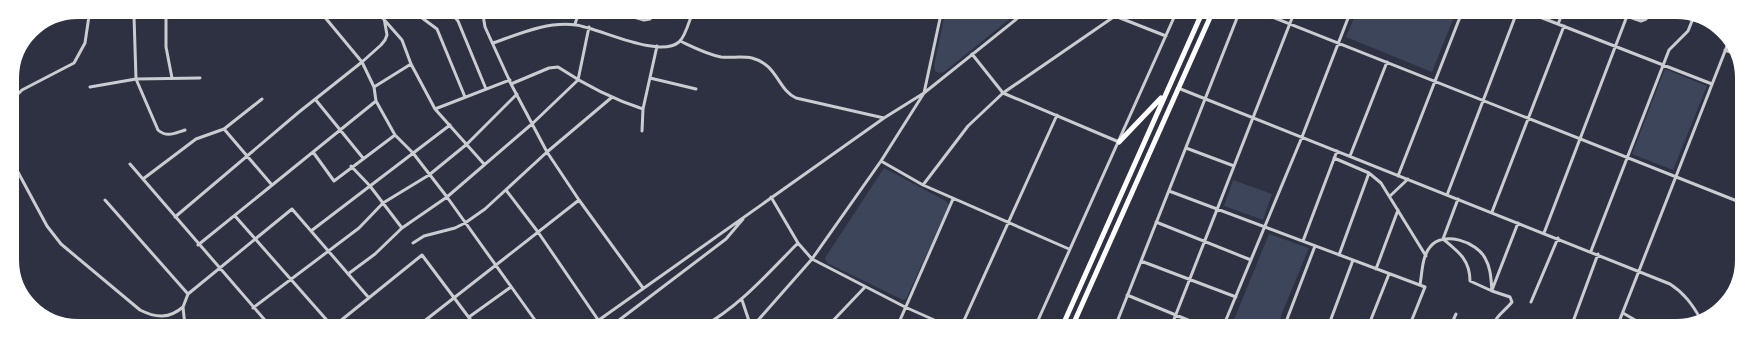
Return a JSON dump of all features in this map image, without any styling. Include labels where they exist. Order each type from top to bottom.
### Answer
[{"type":"main road","points":[[1065,320],[1164,94],[1200,18]]},
{"type":"main road","points":[[1075,320],[1210,18]]},
{"type":"main road","points":[[1119,142],[1164,94]]},
{"type":"street","points":[[18,94],[22,90],[53,73],[70,67],[74,63],[85,43],[89,18]]},
{"type":"street","points":[[134,18],[134,63],[136,79],[158,130],[167,135],[185,130]]},
{"type":"street","points":[[166,18],[166,47],[172,78]]},
{"type":"street","points":[[325,18],[362,62],[374,87],[376,101],[395,135],[413,153],[447,197],[536,320]]},
{"type":"street","points":[[175,217],[246,156],[362,62],[385,40],[386,34],[384,18]]},
{"type":"street","points":[[384,18],[402,40],[411,64],[435,109],[484,164]]},
{"type":"street","points":[[422,18],[437,29],[465,98]]},
{"type":"street","points":[[456,18],[486,89]]},
{"type":"street","points":[[484,18],[492,43],[510,82],[547,152],[579,200],[643,288]]},
{"type":"street","points":[[575,24],[577,18]]},
{"type":"street","points":[[637,18],[644,20],[650,18]]},
{"type":"street","points":[[492,43],[554,24],[575,24],[589,27],[626,41],[666,47],[680,41],[690,18]]},
{"type":"street","points":[[757,320],[812,259],[881,161],[924,93],[940,18]]},
{"type":"street","points":[[506,190],[538,232],[598,320],[884,118],[924,93],[1018,18]]},
{"type":"street","points":[[923,185],[968,126],[1003,93],[1110,18]]},
{"type":"street","points":[[1121,18],[1166,36]]},
{"type":"street","points":[[1038,320],[1174,18]]},
{"type":"street","points":[[1118,320],[1237,18]]},
{"type":"street","points":[[1274,18],[1736,200]]},
{"type":"street","points":[[1173,320],[1292,18]]},
{"type":"street","points":[[1226,320],[1302,137],[1348,18]]},
{"type":"street","points":[[1398,176],[1460,18]]},
{"type":"street","points":[[1447,195],[1515,18]]},
{"type":"street","points":[[1542,18],[1712,84]]},
{"type":"street","points":[[1558,24],[1560,18]]},
{"type":"street","points":[[1544,233],[1626,18]]},
{"type":"street","points":[[1633,18],[1641,21],[1647,18]]},
{"type":"street","points":[[1591,251],[1669,50],[1688,31],[1692,20]]},
{"type":"street","points":[[1492,212],[1564,26]]},
{"type":"street","points":[[348,274],[375,254],[402,228],[447,197],[533,123],[578,80],[589,27]]},
{"type":"street","points":[[680,41],[699,50],[721,57],[752,58],[770,68],[784,89],[796,98],[884,118]]},
{"type":"street","points":[[642,131],[642,109],[656,46]]},
{"type":"street","points":[[1620,320],[1727,46]]},
{"type":"street","points":[[1725,50],[1730,52]]},
{"type":"street","points":[[972,54],[1003,93],[1119,142]]},
{"type":"street","points":[[1350,156],[1387,62]]},
{"type":"street","points":[[374,87],[411,64]]},
{"type":"street","points":[[435,109],[486,89],[549,68],[558,67],[611,98],[642,109]]},
{"type":"street","points":[[90,87],[136,79],[200,78]]},
{"type":"street","points":[[650,78],[696,89]]},
{"type":"street","points":[[1178,88],[1591,251],[1670,284],[1682,292],[1692,303],[1698,315]]},
{"type":"street","points":[[253,308],[359,228],[383,203],[429,175],[467,144],[517,94]]},
{"type":"street","points":[[143,179],[196,139],[224,129],[262,98]]},
{"type":"street","points":[[413,243],[424,236],[451,229],[465,223],[485,209],[547,152],[611,98]]},
{"type":"street","points":[[315,99],[363,158]]},
{"type":"street","points":[[198,245],[376,101]]},
{"type":"street","points":[[964,320],[1057,115]]},
{"type":"street","points":[[311,231],[450,125]]},
{"type":"street","points":[[224,129],[272,185]]},
{"type":"street","points":[[313,152],[334,181],[351,166],[395,135]]},
{"type":"street","points":[[1186,148],[1234,166]]},
{"type":"street","points":[[1303,241],[1337,151]]},
{"type":"street","points":[[1334,158],[1369,173],[1382,183],[1426,256]]},
{"type":"street","points":[[881,161],[923,185],[1069,249]]},
{"type":"street","points":[[130,164],[198,245],[264,320]]},
{"type":"street","points":[[351,166],[370,186],[402,228]]},
{"type":"street","points":[[18,173],[47,226],[61,244],[140,310],[150,315],[168,316],[176,313],[183,307]]},
{"type":"street","points":[[1339,255],[1369,173]]},
{"type":"street","points":[[1390,196],[1408,179]]},
{"type":"street","points":[[1169,191],[1425,287],[1412,320]]},
{"type":"street","points":[[771,197],[798,243],[812,259],[905,307],[934,320]]},
{"type":"street","points":[[900,320],[953,199]]},
{"type":"street","points":[[1444,239],[1458,199]]},
{"type":"street","points":[[105,200],[188,294]]},
{"type":"street","points":[[425,320],[579,200]]},
{"type":"street","points":[[184,320],[183,307],[188,294],[292,209],[369,298]]},
{"type":"street","points":[[618,320],[726,239],[738,223],[753,210]]},
{"type":"street","points":[[1376,269],[1398,210]]},
{"type":"street","points":[[234,216],[328,320]]},
{"type":"street","points":[[1156,222],[1251,260]]},
{"type":"street","points":[[1492,291],[1518,223]]},
{"type":"street","points":[[1531,302],[1558,238]]},
{"type":"street","points":[[1444,239],[1464,258],[1470,271],[1470,281],[1510,297],[1512,302],[1495,320]]},
{"type":"street","points":[[1420,285],[1426,256],[1430,246],[1444,239],[1449,239],[1475,247],[1482,253],[1490,273],[1492,291]]},
{"type":"street","points":[[714,320],[742,300],[798,243]]},
{"type":"street","points":[[1287,320],[1315,246]]},
{"type":"street","points":[[1574,320],[1598,254]]},
{"type":"street","points":[[342,320],[422,255],[471,320]]},
{"type":"street","points":[[1331,320],[1353,260]]},
{"type":"street","points":[[1141,261],[1236,297]]},
{"type":"street","points":[[1371,320],[1389,274]]},
{"type":"street","points":[[469,317],[511,287]]},
{"type":"street","points":[[834,320],[865,287]]},
{"type":"street","points":[[1127,295],[1188,320]]},
{"type":"street","points":[[742,300],[749,320]]},
{"type":"street","points":[[1623,313],[1635,320]]},
{"type":"street","points":[[1453,320],[1456,314]]},
{"type":"shaded area","points":[[944,18],[1011,18],[944,72],[939,73],[935,71],[934,66]]},
{"type":"shaded area","points":[[1354,18],[1454,18],[1432,72],[1346,37]]},
{"type":"shaded area","points":[[1665,69],[1707,86],[1673,170],[1632,154]]},
{"type":"shaded area","points":[[884,168],[946,201],[949,205],[906,299],[903,300],[827,263],[825,258]]},
{"type":"shaded area","points":[[1233,180],[1272,194],[1263,220],[1224,206]]},
{"type":"shaded area","points":[[1269,234],[1309,248],[1280,320],[1234,320]]}]
